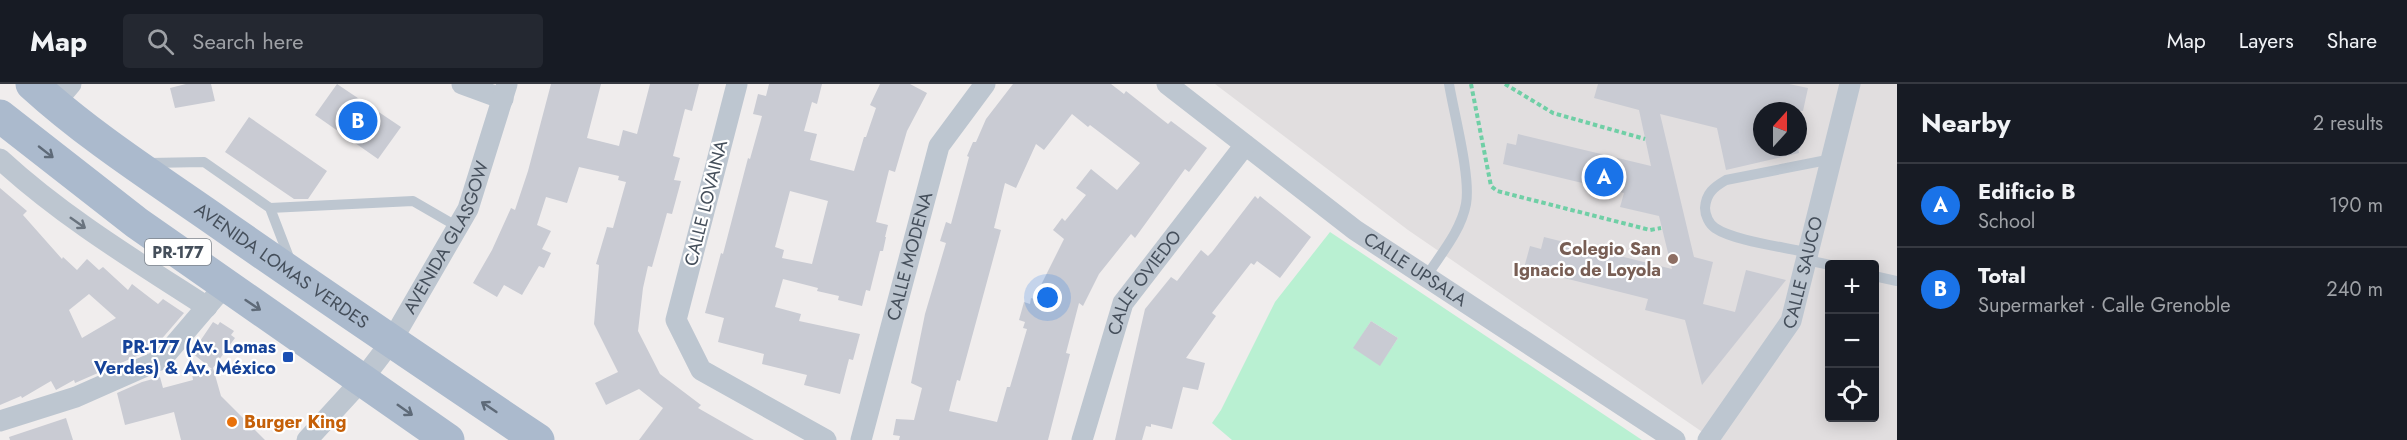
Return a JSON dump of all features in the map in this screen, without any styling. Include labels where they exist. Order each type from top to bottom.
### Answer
[{"type":"main road","name":"AVENIDA LOMAS VERDES","points":[[52,91],[134,164],[297,278],[538,440]]},
{"type":"main road","name":"PR-177","points":[[0,116],[137,223],[217,297],[362,380],[448,440]]},
{"type":"street","points":[[462,84],[506,92]]},
{"type":"street","name":"CALLE LOVAINA","points":[[737,84],[677,322],[701,370],[826,440]]},
{"type":"street","name":"CALLE MODENA","points":[[861,440],[939,146],[985,84]]},
{"type":"street","name":"CALLE UPSALA","points":[[1167,84],[1355,230],[1675,440]]},
{"type":"street","name":"CALLE SAUCO","points":[[1708,440],[1791,321],[1850,84]]},
{"type":"street","name":"AVENIDA GLASGOW","points":[[308,440],[362,380],[392,342],[458,227],[468,209],[506,92]]},
{"type":"street","name":"CALLE OVIEDO","points":[[1082,440],[1123,303],[1245,145]]},
{"type":"street","points":[[0,159],[32,189],[79,224],[217,297],[162,359],[76,397],[0,421]]},
{"type":"lane","points":[[1426,277],[1458,228],[1466,203],[1466,181],[1449,84]]},
{"type":"lane","points":[[1825,263],[1808,256],[1728,234],[1712,227],[1705,213],[1706,201],[1712,189],[1726,180],[1832,159]]},
{"type":"lane","points":[[134,164],[204,162],[270,208],[297,278]]},
{"type":"lane","points":[[270,208],[413,201],[458,227]]},
{"type":"lane","points":[[1879,277],[1897,281]]},
{"type":"path","points":[[1471,84],[1491,186],[1497,191],[1650,230],[1661,228]]},
{"type":"path","points":[[1505,84],[1553,112],[1645,139]]},
{"type":"shaded area","name":"Colegio San Ignacio de Loyola","points":[[1215,84],[1897,84],[1897,440],[1714,440],[1408,230]]},
{"type":"green space","points":[[1330,232],[1642,440],[1232,440],[1212,423],[1221,410],[1275,302]],"holes":[[[1371,321],[1398,338],[1380,365],[1354,348]]]},
{"type":"building","points":[[186,84],[211,84],[215,101],[175,108],[170,88]]},
{"type":"building","points":[[337,84],[401,127],[378,159],[315,115]]},
{"type":"building","points":[[551,84],[601,84],[587,138],[619,146],[623,130],[637,134],[650,84],[699,84],[692,111],[685,109],[673,156],[680,158],[674,180],[681,181],[672,214],[667,213],[652,267],[648,266],[638,331],[660,374],[701,405],[698,408],[754,440],[639,440],[663,408],[639,389],[606,405],[595,383],[618,372],[594,324],[599,265],[596,264],[607,227],[613,228],[626,182],[618,180],[619,176],[579,167],[567,203],[546,197],[537,225],[551,231],[542,249],[551,253],[544,268],[539,266],[522,295],[504,285],[497,297],[473,283],[492,250],[511,208],[515,210]]},
{"type":"building","points":[[769,84],[822,84],[817,104],[812,102],[804,131],[817,134],[810,160],[854,171],[876,108],[870,105],[880,84],[910,84],[927,93],[907,131],[895,172],[889,170],[876,222],[888,225],[886,237],[870,291],[866,290],[862,306],[838,300],[839,296],[817,291],[818,288],[783,279],[775,307],[801,314],[799,321],[860,334],[853,360],[849,359],[840,394],[804,385],[807,375],[762,364],[764,354],[718,342],[724,318],[705,313],[762,116],[753,114],[758,94],[766,96]],"holes":[[[790,191],[828,201],[812,264],[782,258],[784,250],[775,247]]]},
{"type":"building","points":[[1013,84],[1111,84],[1124,94],[1126,91],[1168,124],[1171,121],[1207,148],[1189,172],[1185,169],[1135,238],[1131,234],[1099,274],[1083,306],[1079,303],[1066,353],[1070,354],[1048,440],[899,440],[900,436],[893,435],[896,419],[914,420],[922,388],[911,383],[925,314],[946,243],[940,241],[946,222],[951,224],[969,157],[967,156],[986,119]],"holes":[[[1072,114],[1088,127],[1090,125],[1140,163],[1117,190],[1091,169],[1076,188],[1086,195],[1065,221],[1062,218],[1053,230],[1064,239],[1034,299],[1031,298],[1030,304],[1024,302],[1019,320],[1025,322],[1023,328],[1027,329],[997,422],[949,411],[957,380],[960,381],[1001,230],[994,228],[1005,183],[1016,188],[1036,144],[1044,150]]]},
{"type":"building","points":[[1598,84],[1789,84],[1808,88],[1805,102],[1753,102],[1753,156],[1786,156],[1726,170],[1717,128],[1660,114],[1694,257],[1713,262],[1703,304],[1735,312],[1746,270],[1786,280],[1702,385],[1685,320],[1645,310],[1648,299],[1524,268],[1530,246],[1541,249],[1544,237],[1672,269],[1659,216],[1620,207],[1624,193],[1503,164],[1507,143],[1516,145],[1518,134],[1651,166],[1639,110],[1594,98]]},
{"type":"building","points":[[249,117],[327,171],[308,199],[294,199],[225,152]]},
{"type":"building","points":[[0,188],[27,211],[23,215],[62,259],[63,257],[77,270],[87,259],[99,270],[103,267],[128,290],[132,284],[158,304],[163,299],[184,313],[153,349],[75,383],[74,380],[56,390],[51,381],[22,398],[21,396],[0,405]],"holes":[[[89,294],[116,318],[82,338],[69,310]]]},
{"type":"building","points":[[1255,196],[1258,199],[1260,196],[1311,237],[1280,278],[1257,261],[1254,265],[1251,263],[1212,313],[1216,316],[1186,358],[1205,363],[1198,390],[1183,387],[1172,429],[1151,424],[1151,427],[1146,426],[1142,440],[1115,440],[1145,309],[1171,277],[1177,281],[1201,250],[1208,256],[1212,252]]},
{"type":"building","points":[[1371,321],[1398,338],[1380,366],[1353,348]]},
{"type":"building","points":[[213,322],[218,325],[220,322],[234,331],[231,335],[235,338],[213,368],[221,396],[265,440],[181,440],[174,412],[125,425],[117,393],[160,377],[163,388],[193,380],[192,374],[212,369],[192,353]]},
{"type":"building","points":[[66,418],[73,440],[10,440],[9,437]]},
{"type":"place","name":"Total","points":[[358,121]]},
{"type":"place","name":"Edificio B","points":[[1604,177]]},
{"type":"place","name":"Colegio San Ignacio de Loyola","points":[[1673,259]]},
{"type":"place","name":"PR-177 (Av. Lomas Verdes) & Av. México","points":[[288,357]]},
{"type":"place","name":"Burger King","points":[[232,422]]}]
